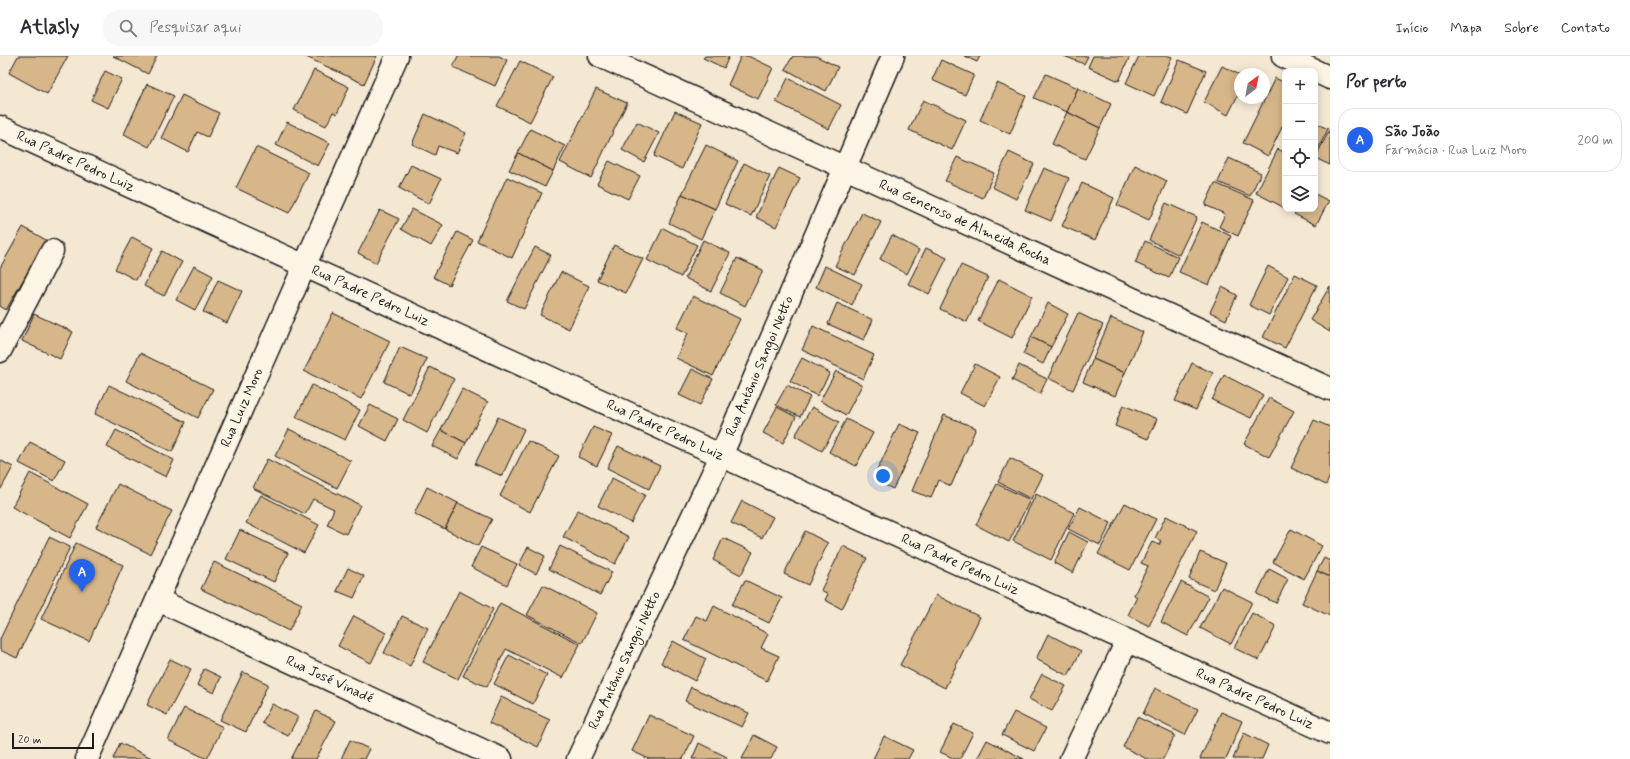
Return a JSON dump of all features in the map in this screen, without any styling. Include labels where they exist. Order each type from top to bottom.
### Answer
[{"type":"street","name":"Rua Luiz Moro","points":[[87,759],[397,56]]},
{"type":"street","name":"Rua Generoso de Almeida Rocha","points":[[600,56],[1330,389]]},
{"type":"street","name":"Rua Antônio Sangoi Netto","points":[[578,759],[721,456],[893,56]]},
{"type":"street","points":[[1283,56],[1307,61],[1330,78]]},
{"type":"street","name":"Rua Padre Pedro Luiz","points":[[0,127],[1330,733]]},
{"type":"street","points":[[0,352],[52,251]]},
{"type":"street","name":"Rua José Vinadé","points":[[158,600],[501,759]]},
{"type":"street","points":[[1072,759],[1126,640]]},
{"type":"building","points":[[18,56],[68,56],[47,94],[9,73]]},
{"type":"building","points":[[113,56],[157,56],[148,74]]},
{"type":"building","points":[[304,56],[377,56],[364,84]]},
{"type":"building","points":[[458,56],[499,56],[507,60],[495,86],[453,67]]},
{"type":"building","points":[[705,56],[729,56],[724,68],[703,58]]},
{"type":"building","points":[[741,56],[748,56],[773,68],[758,99],[728,85]]},
{"type":"building","points":[[793,56],[816,56],[838,67],[826,91],[785,69]]},
{"type":"building","points":[[964,56],[980,56],[977,62]]},
{"type":"building","points":[[1064,56],[1088,56],[1084,64]]},
{"type":"building","points":[[1093,56],[1130,56],[1119,81],[1088,67]]},
{"type":"building","points":[[1139,56],[1172,57],[1154,96],[1126,83]]},
{"type":"building","points":[[941,60],[974,75],[965,95],[932,80]]},
{"type":"building","points":[[1179,60],[1206,71],[1187,114],[1161,102]]},
{"type":"building","points":[[520,61],[553,77],[530,122],[497,106]]},
{"type":"building","points":[[1222,66],[1234,72],[1234,103],[1228,115],[1204,102]]},
{"type":"building","points":[[314,70],[349,87],[337,114],[333,112],[326,126],[294,110]]},
{"type":"building","points":[[105,71],[122,79],[108,108],[91,100]]},
{"type":"building","points":[[1046,74],[1078,88],[1067,112],[1034,98]]},
{"type":"building","points":[[788,78],[841,105],[829,129],[776,102]]},
{"type":"building","points":[[1275,78],[1282,82],[1282,127],[1268,156],[1243,143],[1262,104],[1270,104],[1270,88]]},
{"type":"building","points":[[997,83],[1026,96],[1010,134],[980,120]]},
{"type":"building","points":[[147,84],[174,96],[149,147],[124,134]]},
{"type":"building","points":[[1078,88],[1111,104],[1100,128],[1067,112]]},
{"type":"building","points":[[596,89],[627,103],[591,178],[560,162]]},
{"type":"building","points":[[182,95],[219,113],[208,137],[197,132],[188,152],[161,138]]},
{"type":"building","points":[[923,100],[966,120],[952,150],[909,130]]},
{"type":"building","points":[[675,111],[702,123],[682,169],[654,156]]},
{"type":"building","points":[[1067,112],[1100,128],[1085,159],[1052,144]]},
{"type":"building","points":[[425,114],[466,133],[457,153],[438,146],[435,155],[412,144]]},
{"type":"building","points":[[287,122],[330,143],[318,166],[276,145]]},
{"type":"building","points":[[637,122],[659,133],[644,162],[622,150]]},
{"type":"building","points":[[1318,124],[1328,129],[1318,149]]},
{"type":"building","points":[[530,129],[565,146],[553,171],[518,153]]},
{"type":"building","points":[[1330,129],[1330,165],[1318,159],[1318,152]]},
{"type":"building","points":[[706,145],[738,161],[715,209],[682,194]]},
{"type":"building","points":[[256,147],[309,173],[289,213],[236,188]]},
{"type":"building","points":[[1278,149],[1282,151],[1282,206],[1256,193]]},
{"type":"building","points":[[1009,152],[1034,164],[1016,199],[992,187]]},
{"type":"building","points":[[518,153],[553,171],[545,187],[509,170]]},
{"type":"building","points":[[957,157],[994,173],[983,198],[945,181]]},
{"type":"building","points":[[1229,158],[1261,173],[1250,196],[1218,182]]},
{"type":"building","points":[[609,161],[640,176],[628,199],[597,184]]},
{"type":"building","points":[[744,163],[770,176],[751,216],[725,204]]},
{"type":"building","points":[[411,165],[441,179],[429,204],[399,188]]},
{"type":"building","points":[[1135,165],[1167,181],[1149,220],[1117,205]]},
{"type":"building","points":[[779,168],[800,178],[776,227],[756,217]]},
{"type":"building","points":[[1044,168],[1069,178],[1051,221],[1025,210]]},
{"type":"building","points":[[507,177],[542,193],[512,258],[477,241]]},
{"type":"building","points":[[1082,183],[1114,198],[1095,240],[1062,226]]},
{"type":"building","points":[[1215,183],[1254,200],[1238,236],[1219,227],[1225,214],[1205,205]]},
{"type":"building","points":[[682,194],[715,209],[701,239],[669,223]]},
{"type":"building","points":[[1318,196],[1329,201],[1316,225],[1294,214],[1295,212],[1318,212]]},
{"type":"building","points":[[1166,203],[1197,217],[1179,255],[1149,240]]},
{"type":"building","points":[[412,209],[443,225],[431,246],[401,229]]},
{"type":"building","points":[[380,210],[399,219],[376,263],[358,253]]},
{"type":"building","points":[[862,213],[881,222],[855,275],[835,266]]},
{"type":"building","points":[[1202,222],[1231,236],[1209,285],[1179,272]]},
{"type":"building","points":[[23,227],[46,240],[6,310],[0,306],[0,268]]},
{"type":"building","points":[[663,228],[697,245],[681,277],[647,260]]},
{"type":"building","points":[[457,232],[473,240],[449,285],[433,277]]},
{"type":"building","points":[[892,235],[919,250],[907,274],[880,259]]},
{"type":"building","points":[[132,237],[153,248],[136,280],[115,269]]},
{"type":"building","points":[[703,240],[730,253],[711,291],[685,278]]},
{"type":"building","points":[[1145,241],[1178,257],[1169,278],[1135,263]]},
{"type":"building","points":[[614,245],[643,259],[626,293],[597,280]]},
{"type":"building","points":[[535,247],[551,255],[524,309],[507,301]]},
{"type":"building","points":[[926,248],[947,258],[929,294],[908,284]]},
{"type":"building","points":[[162,251],[182,262],[164,296],[144,286]]},
{"type":"building","points":[[737,258],[763,270],[745,306],[720,293]]},
{"type":"building","points":[[961,265],[988,277],[967,322],[940,309]]},
{"type":"building","points":[[194,266],[213,276],[195,310],[176,300]]},
{"type":"building","points":[[825,266],[862,284],[852,305],[816,287]]},
{"type":"building","points":[[1268,266],[1288,277],[1269,315],[1249,305]]},
{"type":"building","points":[[561,272],[589,286],[569,329],[540,315]]},
{"type":"building","points":[[1295,274],[1317,285],[1285,348],[1263,337]]},
{"type":"building","points":[[999,279],[1032,296],[1012,338],[978,321]]},
{"type":"building","points":[[218,280],[242,291],[227,323],[203,312]]},
{"type":"building","points":[[1330,286],[1330,332],[1310,320]]},
{"type":"building","points":[[1222,287],[1237,295],[1226,320],[1210,312]]},
{"type":"building","points":[[693,296],[740,319],[713,376],[676,358],[688,333],[677,328]]},
{"type":"building","points":[[837,303],[873,320],[864,340],[828,324]]},
{"type":"building","points":[[1048,303],[1068,314],[1051,347],[1031,337]]},
{"type":"building","points":[[333,313],[390,341],[361,399],[304,371]]},
{"type":"building","points":[[1078,313],[1103,325],[1073,390],[1048,378]]},
{"type":"building","points":[[34,314],[73,332],[60,359],[22,341]]},
{"type":"building","points":[[1111,318],[1143,332],[1125,373],[1093,359]]},
{"type":"building","points":[[813,326],[874,355],[863,379],[802,350]]},
{"type":"building","points":[[1031,337],[1051,347],[1043,364],[1023,354]]},
{"type":"building","points":[[400,347],[427,359],[410,394],[384,382]]},
{"type":"building","points":[[140,353],[213,389],[198,418],[126,381]]},
{"type":"building","points":[[802,358],[830,373],[817,396],[790,381]]},
{"type":"building","points":[[1093,359],[1125,373],[1115,396],[1083,382]]},
{"type":"building","points":[[1192,363],[1213,373],[1196,410],[1175,401]]},
{"type":"building","points":[[975,364],[1000,377],[985,406],[960,393]]},
{"type":"building","points":[[1019,365],[1047,379],[1040,394],[1012,380]]},
{"type":"building","points":[[430,367],[454,379],[427,433],[403,420]]},
{"type":"building","points":[[692,369],[713,379],[700,405],[679,395]]},
{"type":"building","points":[[836,371],[862,385],[846,415],[820,401]]},
{"type":"building","points":[[1224,375],[1263,395],[1251,418],[1212,400]]},
{"type":"building","points":[[109,385],[186,422],[172,452],[95,414]]},
{"type":"building","points":[[312,385],[360,410],[345,440],[296,417]]},
{"type":"building","points":[[787,385],[810,397],[800,417],[776,405]]},
{"type":"building","points":[[462,389],[488,402],[466,443],[441,430]]},
{"type":"building","points":[[1269,398],[1294,411],[1269,457],[1244,444]]},
{"type":"building","points":[[370,405],[398,419],[387,441],[359,426]]},
{"type":"building","points":[[1123,405],[1157,419],[1148,439],[1115,426]]},
{"type":"building","points":[[777,407],[796,417],[783,443],[763,433]]},
{"type":"building","points":[[812,407],[839,422],[822,451],[795,436]]},
{"type":"building","points":[[944,415],[976,428],[951,486],[938,480],[931,498],[912,491]]},
{"type":"building","points":[[498,417],[524,429],[502,476],[475,464]]},
{"type":"building","points":[[846,419],[873,433],[856,466],[829,452]]},
{"type":"building","points":[[1314,420],[1330,427],[1330,476],[1326,485],[1291,468]]},
{"type":"building","points":[[899,424],[920,433],[893,489],[873,479]]},
{"type":"building","points":[[593,427],[612,435],[597,466],[578,457]]},
{"type":"building","points":[[289,429],[351,461],[337,488],[275,456]]},
{"type":"building","points":[[116,430],[174,460],[166,477],[107,447]]},
{"type":"building","points":[[441,430],[466,443],[458,459],[432,446]]},
{"type":"building","points":[[528,441],[559,456],[530,512],[500,496]]},
{"type":"building","points":[[30,442],[65,460],[54,481],[19,463]]},
{"type":"building","points":[[618,446],[660,466],[649,489],[607,468]]},
{"type":"building","points":[[1010,458],[1043,475],[1031,499],[998,482]]},
{"type":"building","points":[[267,459],[360,505],[346,534],[327,525],[334,509],[313,499],[305,514],[253,488]]},
{"type":"building","points":[[0,460],[13,467],[1,489],[0,488]]},
{"type":"building","points":[[30,473],[88,504],[70,538],[12,507]]},
{"type":"building","points":[[612,478],[645,495],[631,523],[598,506]]},
{"type":"building","points":[[118,484],[172,511],[150,554],[96,527]]},
{"type":"building","points":[[997,484],[1030,500],[1009,542],[976,525]]},
{"type":"building","points":[[427,487],[458,503],[445,529],[414,514]]},
{"type":"building","points":[[1036,494],[1074,513],[1051,560],[1013,541]]},
{"type":"building","points":[[261,495],[319,525],[304,553],[246,523]]},
{"type":"building","points":[[742,501],[773,517],[762,538],[731,523]]},
{"type":"building","points":[[458,503],[492,519],[478,546],[445,529]]},
{"type":"building","points":[[1125,503],[1156,519],[1130,570],[1098,554]]},
{"type":"building","points":[[1080,507],[1111,523],[1100,545],[1068,529]]},
{"type":"building","points":[[578,510],[629,537],[615,564],[563,537]]},
{"type":"building","points":[[1166,516],[1197,531],[1149,626],[1128,615],[1137,597],[1134,595],[1148,566],[1141,563],[1152,542],[1159,545],[1161,541],[1155,538]]},
{"type":"building","points":[[1291,529],[1322,546],[1304,579],[1273,562]]},
{"type":"building","points":[[240,530],[288,553],[274,582],[226,559]]},
{"type":"building","points":[[805,531],[828,543],[808,585],[784,574]]},
{"type":"building","points":[[1069,532],[1088,542],[1073,573],[1054,563]]},
{"type":"building","points":[[49,537],[70,547],[17,658],[0,650],[0,639]]},
{"type":"building","points":[[723,538],[753,552],[741,575],[713,560]]},
{"type":"building","points":[[76,543],[123,565],[89,641],[41,619]]},
{"type":"building","points":[[560,546],[612,572],[600,595],[549,569]]},
{"type":"building","points":[[843,546],[867,558],[842,609],[825,600],[828,594],[821,590]]},
{"type":"building","points":[[481,547],[517,564],[507,585],[471,567]]},
{"type":"building","points":[[528,547],[545,556],[536,574],[519,565]]},
{"type":"building","points":[[1200,552],[1226,563],[1214,590],[1189,579]]},
{"type":"building","points":[[1324,558],[1330,561],[1330,577],[1317,571]]},
{"type":"building","points":[[214,562],[302,604],[289,631],[201,589]]},
{"type":"building","points":[[348,568],[364,576],[354,598],[337,591]]},
{"type":"building","points":[[1269,569],[1288,579],[1276,603],[1257,594]]},
{"type":"building","points":[[1317,571],[1330,577],[1330,616],[1302,603]]},
{"type":"building","points":[[745,580],[782,598],[769,623],[732,605]]},
{"type":"building","points":[[1181,582],[1209,597],[1188,636],[1161,622]]},
{"type":"building","points":[[543,585],[597,613],[582,643],[527,615]]},
{"type":"building","points":[[1222,587],[1252,602],[1231,644],[1200,628]]},
{"type":"building","points":[[459,591],[493,609],[458,679],[423,662]]},
{"type":"building","points":[[936,595],[980,617],[945,688],[900,665]]},
{"type":"building","points":[[500,603],[580,644],[563,678],[506,649],[487,687],[463,676]]},
{"type":"building","points":[[714,606],[768,634],[761,648],[779,656],[767,681],[684,640],[696,616],[707,621]]},
{"type":"building","points":[[1252,613],[1276,626],[1259,660],[1234,648]]},
{"type":"building","points":[[354,616],[386,633],[371,663],[338,646]]},
{"type":"building","points":[[402,616],[428,628],[410,666],[384,653]]},
{"type":"building","points":[[1048,634],[1081,651],[1068,676],[1036,659]]},
{"type":"building","points":[[673,641],[706,659],[695,681],[661,663]]},
{"type":"building","points":[[509,655],[547,675],[533,704],[494,684]]},
{"type":"building","points":[[170,659],[191,669],[167,715],[147,705]]},
{"type":"building","points":[[204,669],[221,677],[214,693],[197,685]]},
{"type":"building","points":[[243,672],[268,684],[246,732],[220,720]]},
{"type":"building","points":[[1042,674],[1066,686],[1052,711],[1029,699]]},
{"type":"building","points":[[691,687],[749,713],[742,727],[685,701]]},
{"type":"building","points":[[1155,688],[1198,709],[1185,735],[1143,714]]},
{"type":"building","points":[[501,697],[550,720],[538,747],[489,723]]},
{"type":"building","points":[[272,704],[298,717],[288,736],[262,723]]},
{"type":"building","points":[[184,708],[223,727],[207,759],[168,740]]},
{"type":"building","points":[[316,711],[336,721],[316,759],[291,759]]},
{"type":"building","points":[[1014,712],[1046,728],[1034,751],[1002,735]]},
{"type":"building","points":[[1221,712],[1242,721],[1226,759],[1200,759]]},
{"type":"building","points":[[649,715],[694,736],[683,759],[649,759],[632,751]]},
{"type":"building","points":[[1137,717],[1175,735],[1163,759],[1147,759],[1123,747]]},
{"type":"building","points":[[954,724],[973,733],[960,759],[955,759],[940,752]]},
{"type":"building","points":[[1244,733],[1268,745],[1262,759],[1233,759]]},
{"type":"building","points":[[754,735],[777,747],[771,759],[742,759]]},
{"type":"building","points":[[884,736],[913,750],[908,759],[873,759]]},
{"type":"building","points":[[350,740],[369,749],[364,759],[341,759]]},
{"type":"building","points":[[987,740],[1024,759],[977,759]]},
{"type":"building","points":[[120,743],[154,759],[113,759]]},
{"type":"building","points":[[699,743],[727,757],[726,759],[692,759]]},
{"type":"place","name":"São João","points":[[82,592]]}]
